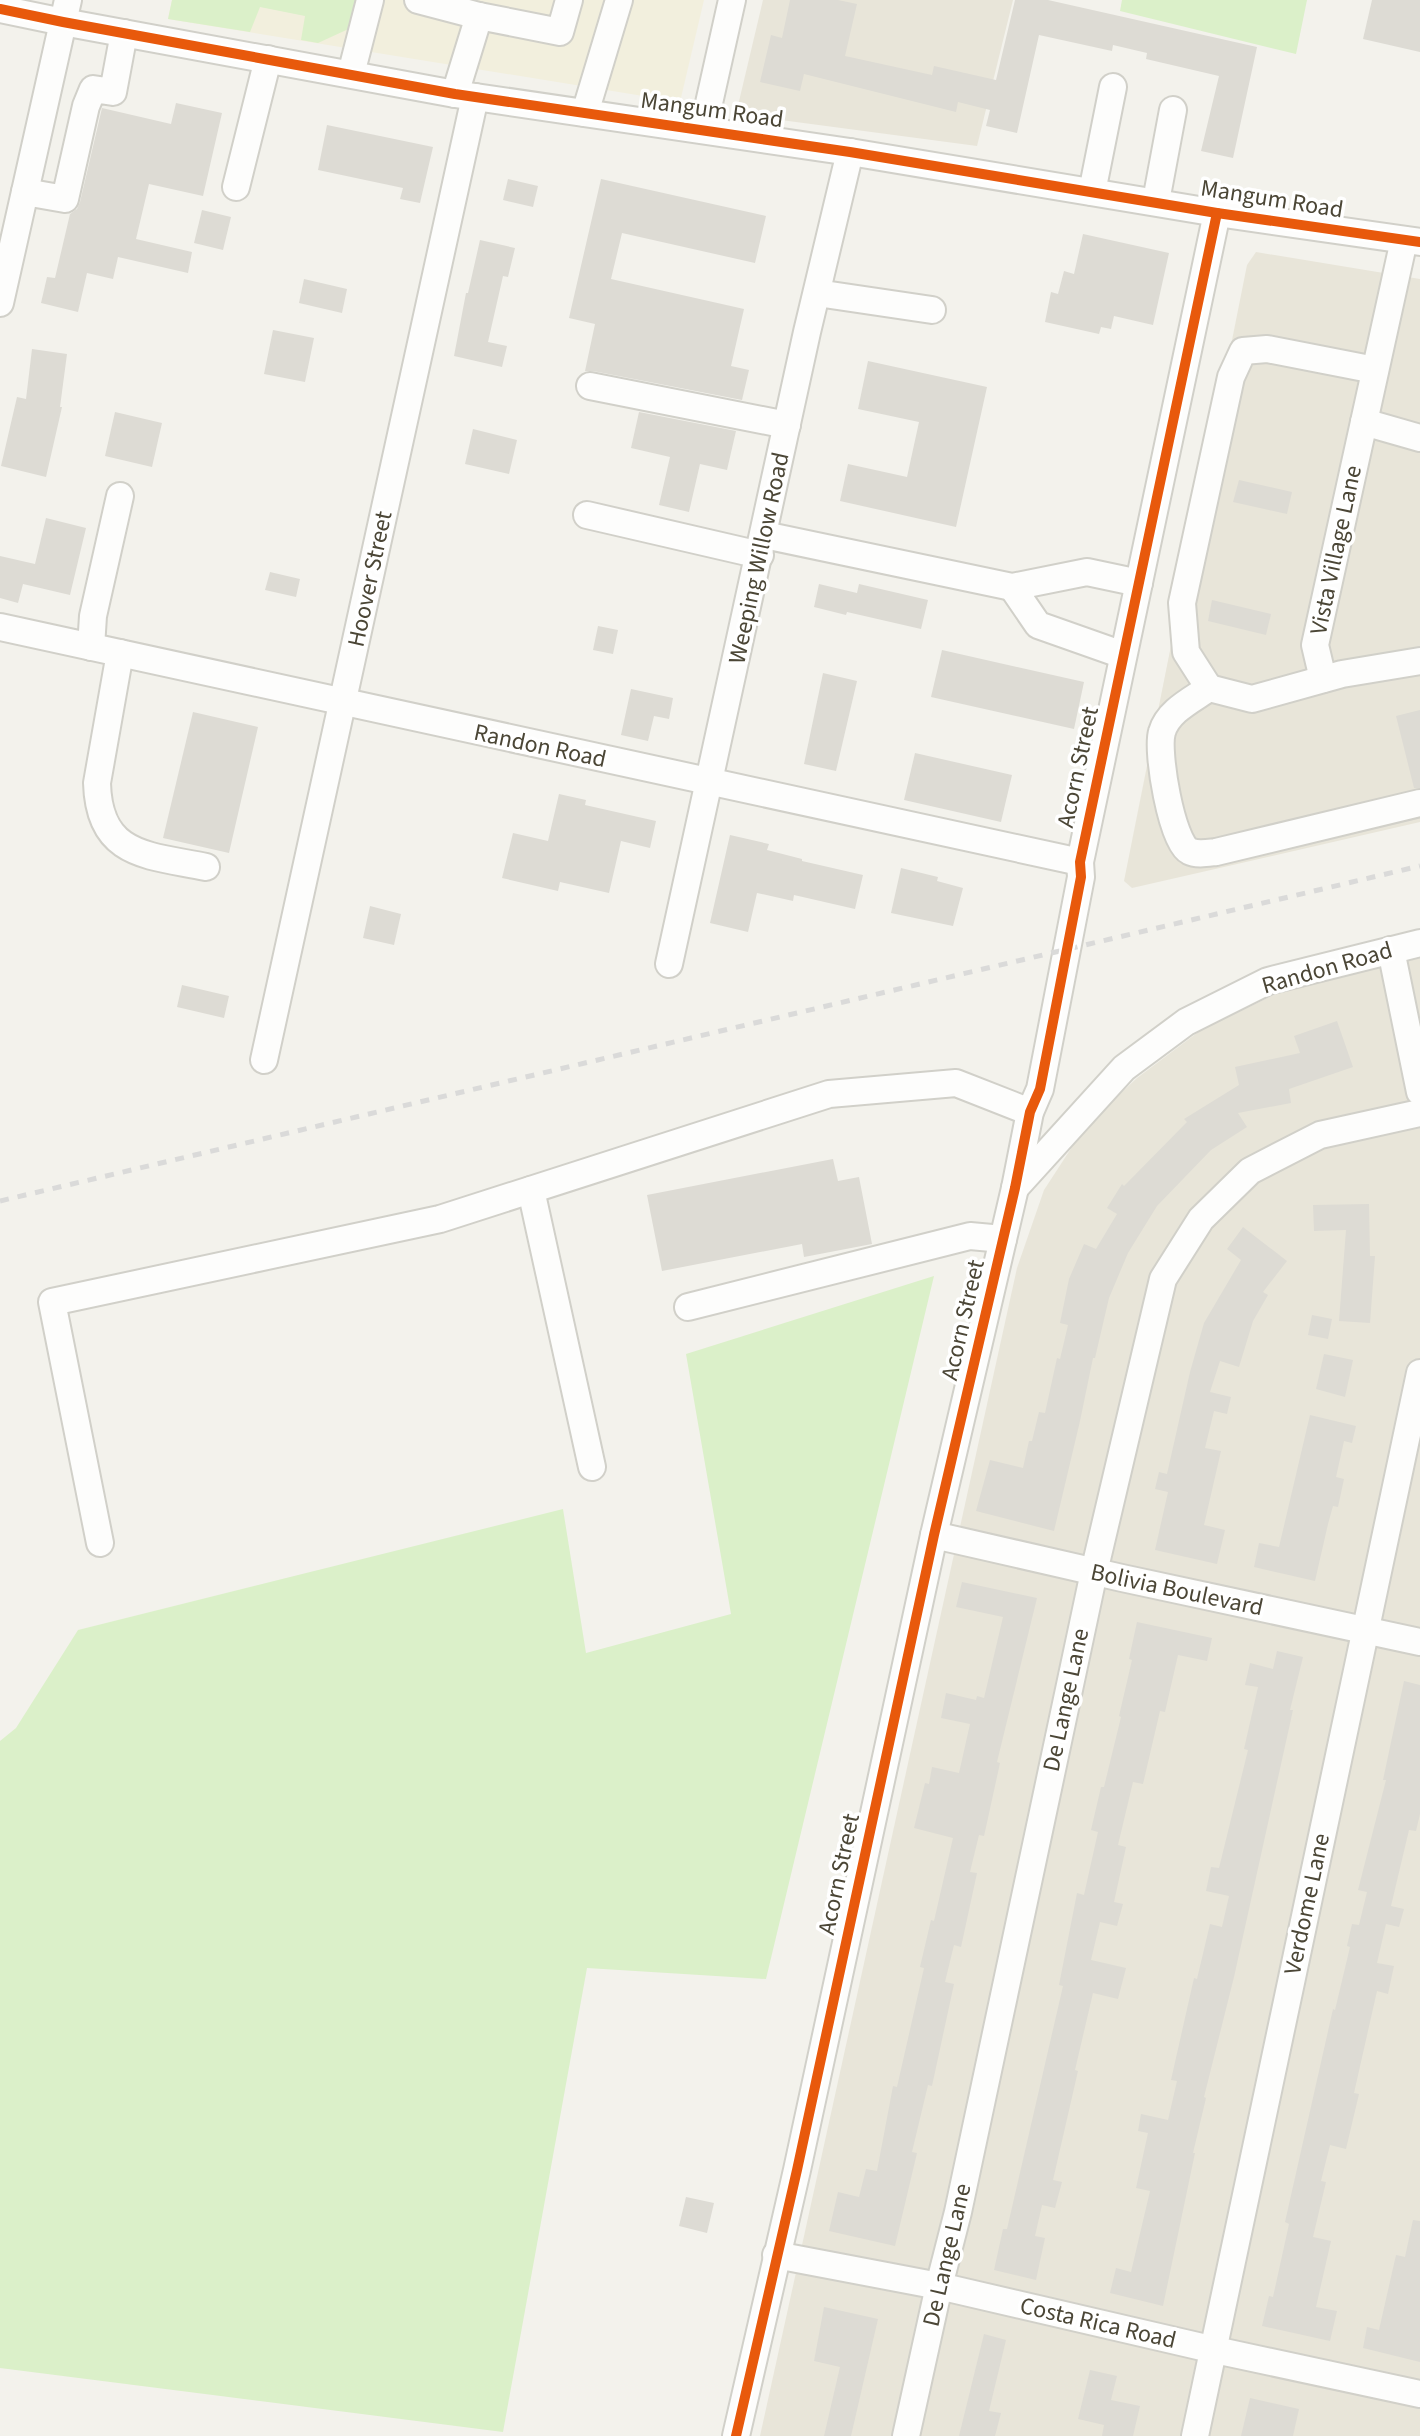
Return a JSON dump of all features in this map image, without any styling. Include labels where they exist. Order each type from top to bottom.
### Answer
[{"type":"street","points":[[351,74],[370,0]]},
{"type":"street","points":[[418,0],[492,12],[561,32],[569,0]]},
{"type":"street","points":[[585,113],[619,0]]},
{"type":"street","points":[[703,130],[732,0]]},
{"type":"street","name":"Mangum Road","points":[[0,9],[66,11],[124,33],[465,95],[850,152],[1412,241]]},
{"type":"street","points":[[0,303],[66,11]]},
{"type":"street","name":"Hoover Street","points":[[264,1060],[342,703],[465,95],[492,12]]},
{"type":"street","points":[[25,192],[65,199],[86,106],[93,89],[113,92],[124,33]]},
{"type":"street","points":[[236,187],[268,59]]},
{"type":"street","points":[[1092,192],[1113,87]]},
{"type":"street","points":[[1156,201],[1173,110]]},
{"type":"street","name":"Weeping Willow Road","points":[[669,964],[850,152]]},
{"type":"street","name":"Acorn Street","points":[[736,2436],[803,2143],[934,1535],[1015,1188],[1030,1112],[1040,1089],[1081,877],[1080,862],[1217,212]]},
{"type":"street","name":"Vista Village Lane","points":[[1323,679],[1315,645],[1375,370],[1412,241]]},
{"type":"street","points":[[817,293],[932,310]]},
{"type":"street","points":[[1375,370],[1267,349],[1243,351],[1231,377],[1182,604],[1186,652],[1209,688],[1252,699],[1342,674],[1420,661]]},
{"type":"street","points":[[590,386],[787,425]]},
{"type":"street","points":[[1364,422],[1420,438]]},
{"type":"street","points":[[91,647],[93,616],[120,496]]},
{"type":"street","points":[[587,515],[1012,587],[1087,572],[1139,583]]},
{"type":"street","points":[[1012,587],[1038,625],[1123,655]]},
{"type":"street","name":"Randon Road","points":[[0,627],[1080,862]]},
{"type":"street","points":[[120,653],[97,783],[97,804],[105,823],[120,844],[144,855],[206,867]]},
{"type":"street","points":[[1209,688],[1172,715],[1162,732],[1161,772],[1179,841],[1187,851],[1200,854],[1216,852],[1420,803]]},
{"type":"street","name":"Randon Road","points":[[1015,1188],[1124,1068],[1186,1022],[1268,981],[1420,943]]},
{"type":"street","points":[[1391,950],[1420,1093]]},
{"type":"street","points":[[100,1543],[52,1302],[440,1219],[830,1094],[956,1083],[1030,1112]]},
{"type":"street","name":"De Lange Lane","points":[[906,2436],[958,2213],[1094,1572],[1163,1279],[1201,1219],[1250,1171],[1320,1135],[1420,1113]]},
{"type":"street","points":[[531,1190],[592,1467]]},
{"type":"street","points":[[688,1307],[970,1236],[1003,1239]]},
{"type":"street","name":"Verdome Lane","points":[[1195,2436],[1420,1373]]},
{"type":"street","name":"Bolivia Boulevard","points":[[934,1535],[1420,1642]]},
{"type":"street","name":"Costa Rica Road","points":[[776,2255],[939,2286],[1420,2394]]},
{"type":"shaded area","points":[[172,0],[704,0],[680,102],[168,19]]},
{"type":"shaded area","points":[[763,0],[1013,0],[977,146],[736,114]]},
{"type":"shaded area","points":[[1256,252],[1420,279],[1420,822],[1132,888],[1124,881],[1247,265]]},
{"type":"shaded area","points":[[1420,958],[1420,2436],[760,2436],[1017,1268],[1044,1190],[1085,1127],[1137,1078],[1201,1030],[1280,992]]},
{"type":"green space","points":[[172,0],[363,0],[355,26],[318,43],[301,40],[305,16],[260,7],[250,32],[168,19]]},
{"type":"green space","points":[[1122,0],[1307,0],[1296,54],[1120,11]]},
{"type":"green space","points":[[934,1276],[766,1979],[587,1968],[503,2432],[0,2368],[0,1741],[16,1728],[78,1630],[563,1509],[586,1653],[731,1614],[686,1354]]},
{"type":"building","points":[[790,0],[838,0],[857,4],[845,56],[932,75],[934,66],[996,80],[1015,0],[1048,0],[1257,47],[1233,158],[1201,151],[1219,76],[1146,59],[1147,53],[1113,45],[1112,51],[1039,35],[1017,133],[986,126],[990,110],[958,102],[956,112],[804,74],[800,91],[760,82],[771,35],[782,38]]},
{"type":"building","points":[[1372,0],[1420,0],[1420,52],[1363,39]]},
{"type":"building","points":[[176,103],[222,113],[203,196],[149,184],[136,239],[192,252],[188,273],[118,257],[113,279],[87,273],[78,312],[41,303],[47,277],[55,278],[70,214],[77,209],[80,202],[102,108],[171,124]]},
{"type":"building","points":[[327,125],[433,147],[420,203],[400,199],[403,188],[318,170]]},
{"type":"building","points":[[508,179],[538,186],[533,207],[503,200]]},
{"type":"building","points":[[601,179],[766,216],[755,263],[622,233],[611,279],[744,309],[731,366],[749,370],[742,400],[585,371],[595,324],[569,318]]},
{"type":"building","points":[[202,210],[231,217],[223,250],[194,243]]},
{"type":"building","points":[[1083,234],[1169,253],[1153,325],[1114,316],[1111,329],[1101,327],[1099,334],[1045,322],[1051,292],[1058,294],[1064,271],[1074,274]]},
{"type":"building","points":[[480,240],[515,248],[508,277],[503,276],[488,342],[507,346],[502,367],[454,356]]},
{"type":"building","points":[[304,279],[347,289],[342,313],[299,303]]},
{"type":"building","points":[[273,330],[314,338],[305,382],[264,374]]},
{"type":"building","points":[[32,349],[67,354],[62,407],[46,477],[1,466],[17,397],[26,399]]},
{"type":"building","points":[[868,361],[987,387],[956,527],[840,501],[848,464],[907,477],[919,422],[858,409]]},
{"type":"building","points":[[115,412],[162,423],[152,467],[105,456]]},
{"type":"building","points":[[639,412],[736,431],[727,470],[700,464],[689,512],[659,505],[670,457],[631,448]]},
{"type":"building","points":[[473,429],[517,440],[509,474],[465,464]]},
{"type":"building","points":[[1239,480],[1292,492],[1287,514],[1233,502]]},
{"type":"building","points":[[46,518],[86,528],[70,595],[23,584],[18,603],[0,598],[0,556],[35,564]]},
{"type":"building","points":[[270,572],[300,579],[296,597],[265,590]]},
{"type":"building","points":[[819,584],[857,593],[859,584],[928,600],[921,629],[814,607]]},
{"type":"building","points":[[1212,600],[1271,614],[1266,635],[1208,621]]},
{"type":"building","points":[[598,626],[618,630],[613,654],[593,650]]},
{"type":"building","points":[[942,650],[1084,682],[1074,729],[931,697]]},
{"type":"building","points":[[823,673],[857,681],[836,771],[804,764]]},
{"type":"building","points":[[631,689],[673,698],[669,719],[654,716],[648,741],[621,735]]},
{"type":"building","points":[[1420,710],[1420,788],[1414,788],[1396,716]]},
{"type":"building","points":[[193,712],[258,727],[229,853],[163,838]]},
{"type":"building","points":[[915,753],[1012,775],[1001,822],[904,800]]},
{"type":"building","points":[[559,794],[586,800],[585,805],[656,821],[650,848],[621,841],[609,893],[560,882],[558,891],[502,878],[513,833],[548,841]]},
{"type":"building","points":[[730,835],[769,844],[767,850],[802,861],[863,875],[855,909],[794,895],[793,901],[757,893],[748,932],[710,923]]},
{"type":"building","points":[[901,868],[938,877],[937,881],[963,888],[953,926],[891,913]]},
{"type":"building","points":[[370,906],[401,914],[394,945],[363,938]]},
{"type":"building","points":[[182,985],[229,996],[224,1018],[177,1007]]},
{"type":"building","points":[[1337,1021],[1353,1067],[1289,1089],[1291,1103],[1238,1113],[1247,1127],[1211,1150],[1157,1206],[1128,1253],[1109,1298],[1093,1358],[1054,1531],[976,1511],[990,1460],[1023,1468],[1039,1412],[1045,1413],[1057,1358],[1060,1359],[1068,1325],[1060,1323],[1069,1279],[1084,1244],[1096,1249],[1117,1214],[1107,1208],[1122,1184],[1124,1186],[1187,1122],[1184,1119],[1239,1085],[1235,1067],[1300,1053],[1294,1036]]},
{"type":"building","points":[[833,1159],[838,1181],[859,1177],[872,1244],[804,1257],[802,1244],[662,1271],[647,1195]]},
{"type":"building","points":[[1369,1204],[1370,1256],[1375,1256],[1370,1323],[1339,1321],[1346,1230],[1314,1231],[1313,1205]]},
{"type":"building","points":[[1243,1227],[1287,1261],[1263,1292],[1268,1295],[1253,1321],[1239,1367],[1220,1361],[1210,1392],[1231,1397],[1227,1414],[1214,1411],[1205,1448],[1221,1451],[1204,1525],[1225,1530],[1217,1564],[1155,1550],[1168,1492],[1155,1489],[1159,1472],[1167,1474],[1204,1323],[1241,1260],[1227,1249]]},
{"type":"building","points":[[1312,1315],[1332,1319],[1328,1339],[1308,1335]]},
{"type":"building","points":[[1324,1354],[1353,1360],[1345,1397],[1316,1389]]},
{"type":"building","points":[[1310,1415],[1356,1426],[1352,1443],[1344,1441],[1336,1477],[1344,1479],[1338,1507],[1333,1506],[1315,1581],[1254,1567],[1259,1543],[1279,1547]]},
{"type":"building","points":[[962,1582],[1037,1598],[997,1762],[1000,1763],[984,1836],[979,1835],[970,1872],[977,1873],[961,1947],[954,1945],[945,1982],[954,1984],[932,2086],[928,2085],[912,2152],[917,2153],[895,2246],[829,2231],[838,2192],[859,2197],[866,2169],[877,2171],[893,2086],[897,2087],[924,1968],[920,1967],[931,1920],[934,1921],[953,1838],[914,1828],[925,1783],[929,1784],[932,1767],[959,1773],[970,1724],[941,1718],[946,1693],[976,1700],[977,1696],[984,1698],[1003,1617],[956,1607]]},
{"type":"building","points":[[1137,1622],[1212,1638],[1207,1661],[1178,1655],[1165,1712],[1160,1711],[1143,1784],[1133,1782],[1118,1845],[1126,1847],[1114,1902],[1123,1904],[1117,1926],[1100,1922],[1091,1960],[1126,1968],[1118,1999],[1093,1993],[1053,2180],[1062,2182],[1055,2208],[1042,2205],[1035,2236],[1045,2238],[1036,2280],[994,2270],[1003,2229],[1007,2229],[1063,1986],[1059,1985],[1077,1893],[1084,1895],[1098,1832],[1091,1830],[1121,1717],[1119,1716],[1132,1660],[1129,1659]]},
{"type":"building","points":[[1277,1651],[1303,1657],[1234,1977],[1204,2097],[1206,2098],[1163,2306],[1110,2293],[1116,2268],[1131,2272],[1150,2191],[1136,2188],[1148,2133],[1138,2131],[1141,2114],[1168,2120],[1177,2081],[1171,2080],[1194,1978],[1197,1979],[1210,1924],[1222,1927],[1229,1896],[1206,1891],[1211,1867],[1219,1868],[1248,1750],[1244,1749],[1258,1687],[1245,1685],[1250,1663],[1273,1669]]},
{"type":"building","points":[[1404,1681],[1420,1685],[1420,1814],[1416,1831],[1409,1830],[1391,1906],[1404,1909],[1399,1927],[1386,1924],[1377,1963],[1394,1966],[1388,1994],[1377,1991],[1354,2093],[1359,2094],[1346,2149],[1330,2145],[1321,2181],[1326,2182],[1313,2237],[1331,2241],[1316,2307],[1337,2311],[1330,2341],[1262,2326],[1269,2296],[1273,2297],[1289,2224],[1285,2222],[1333,2009],[1335,2010],[1350,1947],[1347,1946],[1352,1924],[1359,1925],[1367,1892],[1358,1890],[1386,1780],[1383,1780]]},
{"type":"building","points":[[686,2197],[714,2203],[707,2233],[679,2226]]},
{"type":"building","points":[[1413,2220],[1420,2221],[1420,2362],[1363,2348],[1367,2327],[1379,2330],[1396,2255],[1405,2257]]},
{"type":"building","points":[[824,2307],[878,2319],[851,2436],[824,2436],[840,2367],[814,2361]]},
{"type":"building","points":[[984,2334],[1006,2340],[989,2411],[1001,2413],[995,2436],[959,2436]]},
{"type":"building","points":[[1090,2370],[1117,2376],[1111,2400],[1140,2406],[1133,2436],[1102,2436],[1104,2425],[1078,2419]]},
{"type":"building","points":[[1250,2398],[1299,2409],[1293,2436],[1241,2436]]},
{"type":"railway","points":[[0,1201],[1420,866]]},
{"type":"cycle path","points":[[0,9],[455,94],[850,152],[1217,213],[1420,242]]},
{"type":"cycle path","points":[[736,2436],[797,2170],[934,1535],[1015,1188],[1030,1112],[1040,1089],[1081,877],[1080,862],[1217,213]]}]
